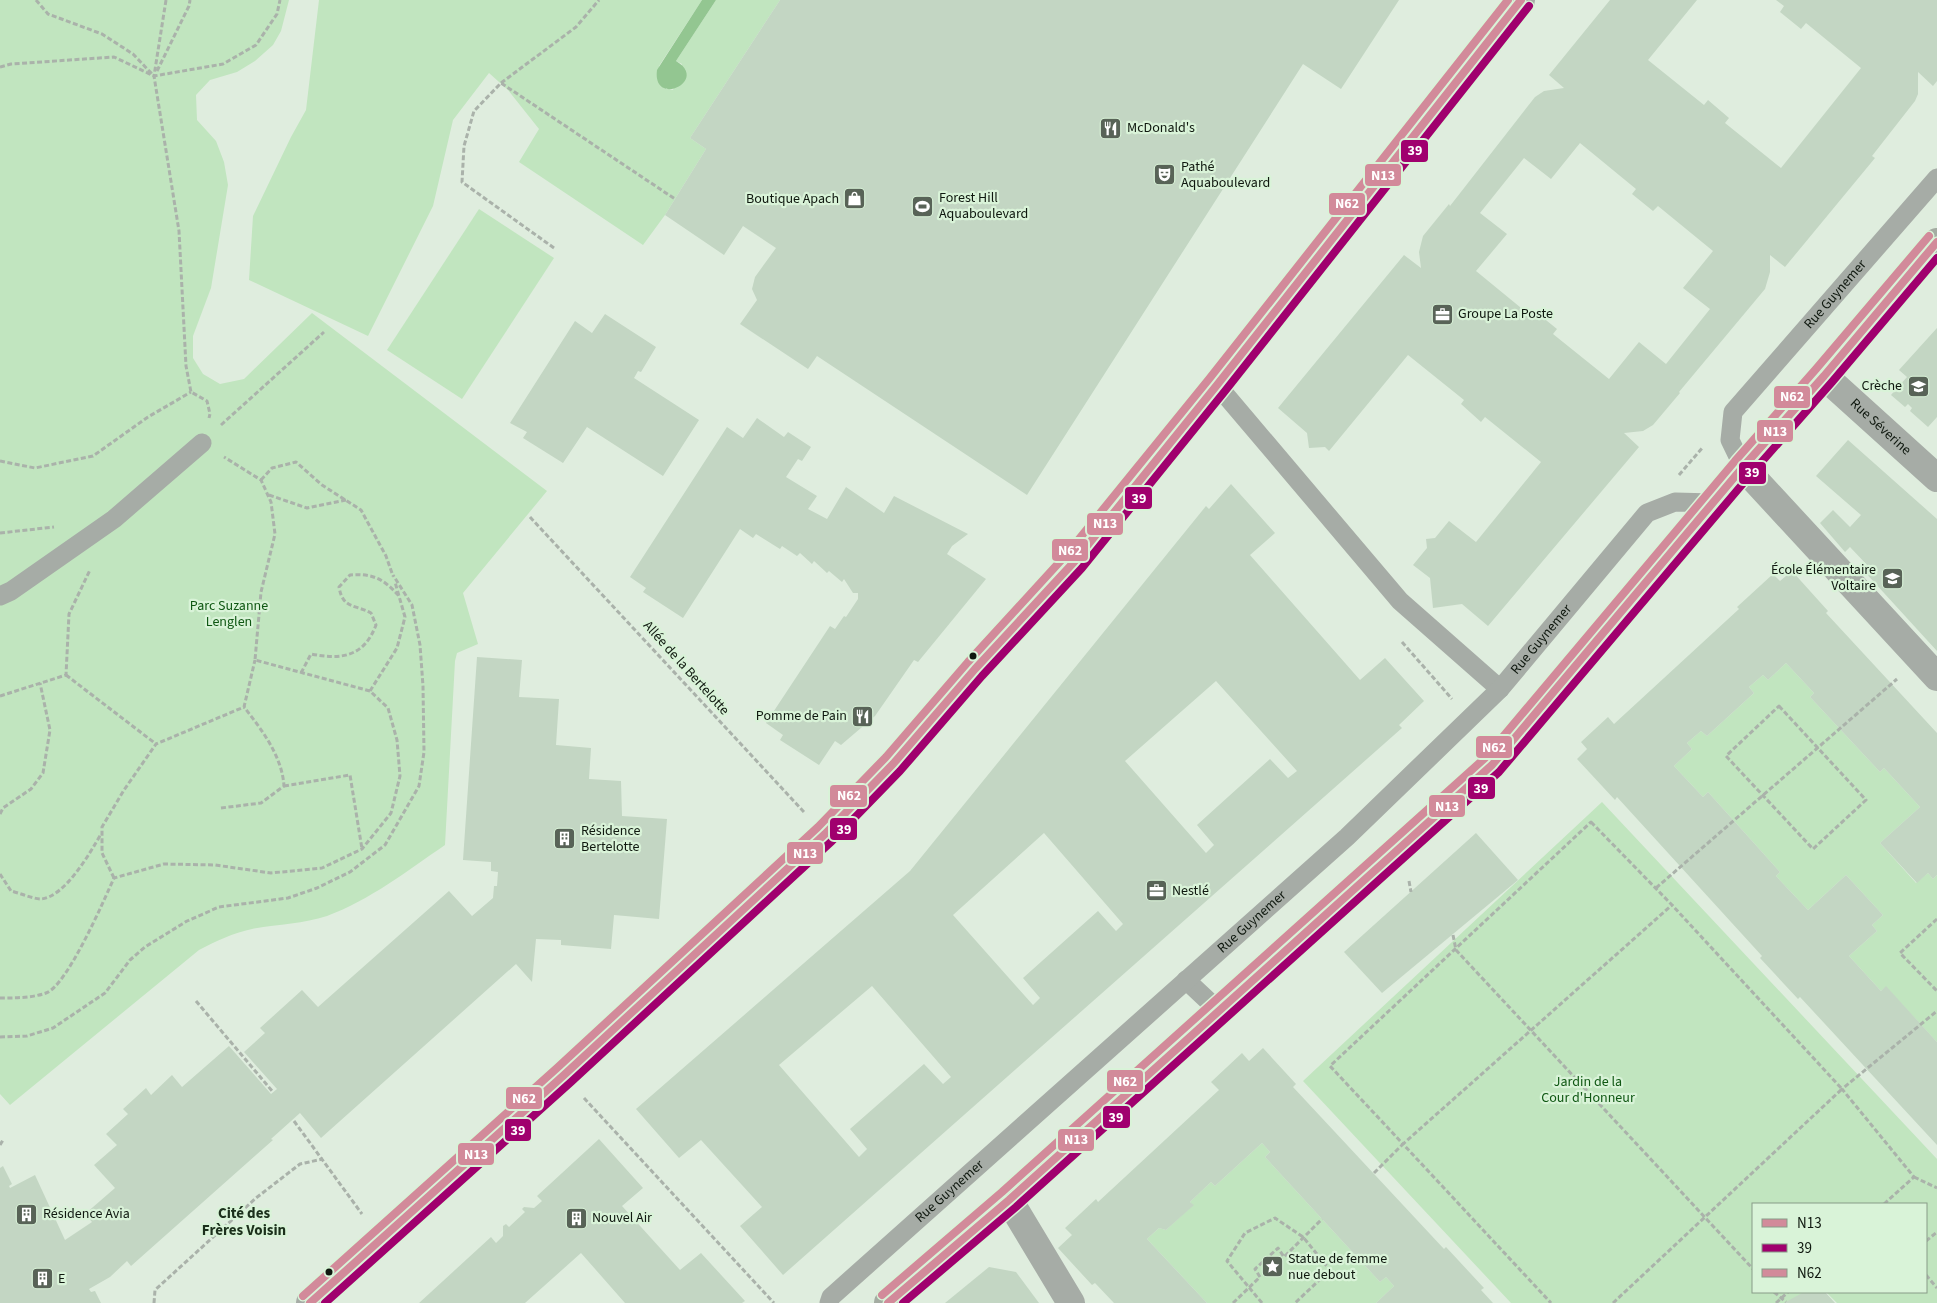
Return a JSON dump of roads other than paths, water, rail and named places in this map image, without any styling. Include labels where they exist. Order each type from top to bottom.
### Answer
[{"type":"main road","points":[[888,1303],[1009,1200],[1492,765],[1743,467],[1824,376],[1937,242]]},
{"type":"street","points":[[310,1303],[564,1075],[825,834],[893,764],[975,669],[1074,562],[1521,0]]},
{"type":"street","name":"Rue Séverine","points":[[1824,376],[1937,478]]},
{"type":"street","points":[[1743,467],[1929,668]]},
{"type":"street","points":[[1009,1200],[1071,1303]]},
{"type":"lane","name":"Rue Guynemer","points":[[1743,467],[1730,440],[1733,412],[1937,178]]},
{"type":"lane","points":[[1216,385],[1400,601],[1500,688]]},
{"type":"lane","points":[[0,596],[114,519],[202,442]]},
{"type":"lane","name":"Rue Guynemer","points":[[829,1303],[831,1297],[1347,837],[1500,688],[1647,513],[1675,502],[1713,503]]},
{"type":"lane","points":[[1186,980],[1219,1011]]},
{"type":"place","name":"McDonald's","points":[[1111,128]]},
{"type":"place","name":"Pathé Aquaboulevard","points":[[1165,175]]},
{"type":"place","name":"Boutique Apach","points":[[855,199]]},
{"type":"place","name":"Forest Hill Aquaboulevard","points":[[923,206]]},
{"type":"place","name":"Groupe La Poste","points":[[1442,314]]},
{"type":"place","name":"Crèche","points":[[1918,386]]},
{"type":"place","name":"École Élémentaire Voltaire","points":[[1892,578]]},
{"type":"place","name":"Pomme de Pain","points":[[863,716]]},
{"type":"place","name":"Résidence Bertelotte","points":[[565,839]]},
{"type":"place","name":"Nestlé","points":[[1156,891]]},
{"type":"place","name":"Résidence Avia","points":[[27,1214]]},
{"type":"place","name":"Nouvel Air","points":[[576,1218]]},
{"type":"place","name":"Statue de femme nue debout","points":[[1272,1267]]},
{"type":"place","name":"E","points":[[42,1279]]},
{"type":"district","name":"Cité des Frères Voisin","points":[[244,1222]]},
{"type":"park label","name":"Parc Suzanne Lenglen","points":[[229,614]]},
{"type":"park label","name":"Jardin de la Cour d'Honneur","points":[[1588,1090]]}]
